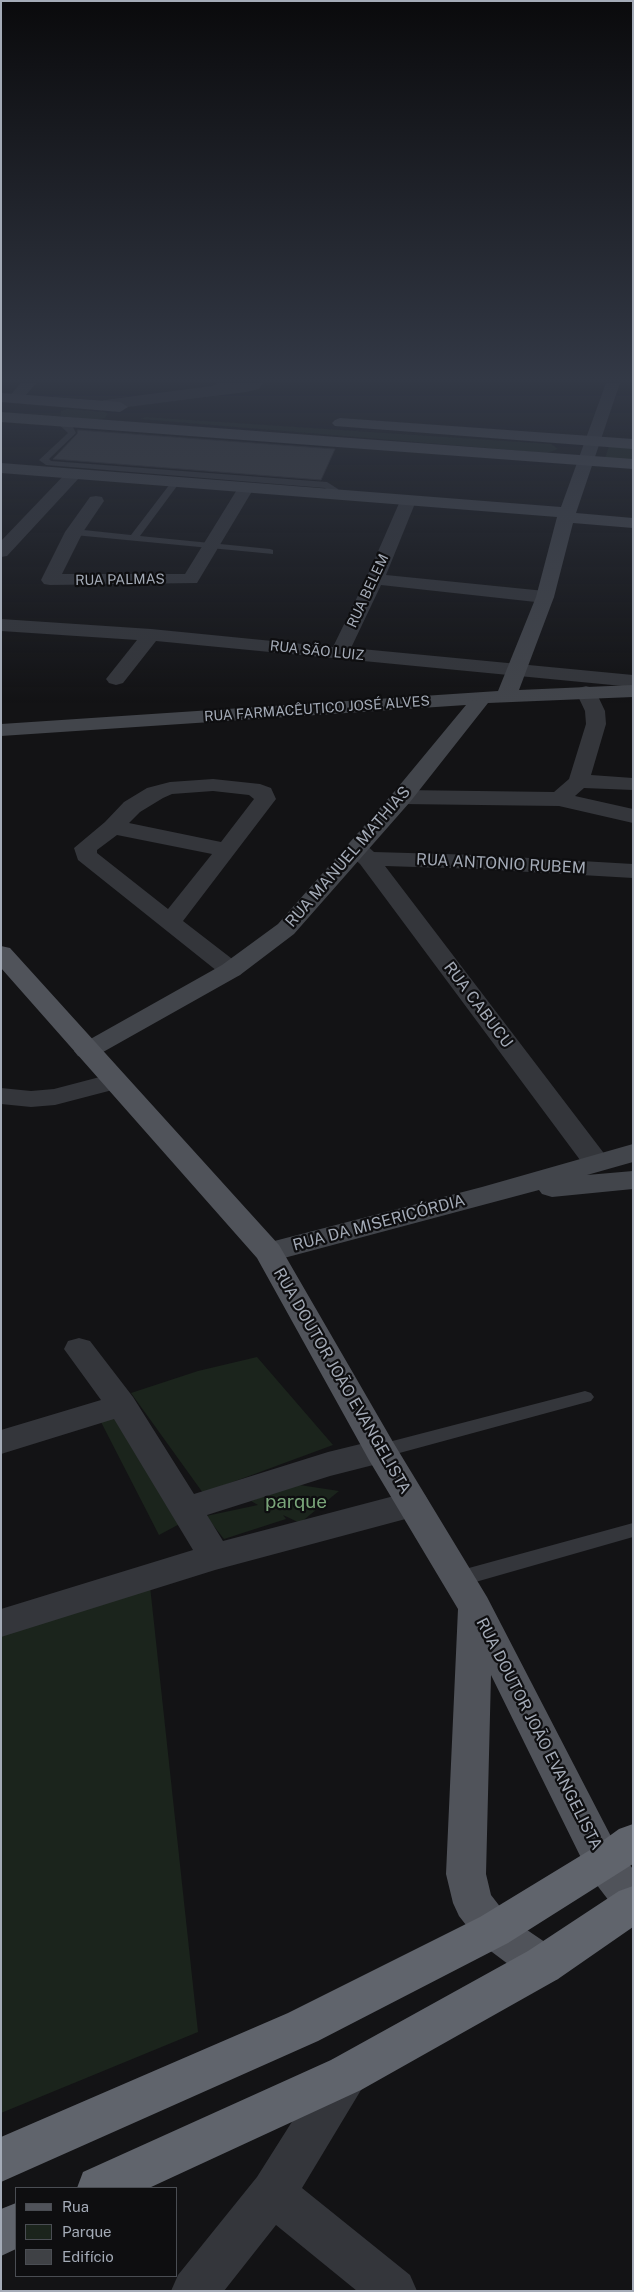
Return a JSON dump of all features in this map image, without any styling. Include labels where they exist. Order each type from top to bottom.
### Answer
[{"type":"highway","points":[[1,2160],[303,2027],[494,1930],[618,1852]]},
{"type":"highway","points":[[101,2187],[346,2075],[543,1965],[633,1902]]},
{"type":"highway","points":[[1,2233],[15,2226]]},
{"type":"main road","name":"RUA DOUTOR JOÃO EVANGELISTA","points":[[1,953],[269,1252],[381,1451],[618,1852],[633,1902]]},
{"type":"main road","points":[[466,1593],[466,1874],[473,1903],[494,1930],[543,1965]]},
{"type":"street","points":[[3,548],[59,490]]},
{"type":"street","points":[[95,563],[194,572],[245,490]]},
{"type":"street","points":[[331,490],[408,501],[633,523]]},
{"type":"street","points":[[506,696],[545,597],[566,515],[576,490]]},
{"type":"street","points":[[76,562],[57,561],[74,532],[96,501]]},
{"type":"street","name":"RUA BELEM","points":[[339,653],[375,579],[408,501]]},
{"type":"street","name":"RUA PALMAS","points":[[57,561],[50,580],[194,572]]},
{"type":"street","points":[[375,579],[545,597]]},
{"type":"street","name":"RUA SÃO LUIZ","points":[[1,626],[151,635],[633,681]]},
{"type":"street","points":[[116,679],[151,635]]},
{"type":"street","name":"RUA FARMACÊUTICO JOSÉ ALVES","points":[[1,730],[506,696],[633,690]]},
{"type":"street","points":[[559,799],[579,781],[596,724],[595,711],[586,692]]},
{"type":"street","name":"RUA MANUEL MATHIAS","points":[[87,1050],[231,970],[286,929],[362,854],[402,797],[482,698]]},
{"type":"street","points":[[579,781],[633,784]]},
{"type":"street","points":[[170,922],[262,804],[264,795],[261,792],[213,785],[170,788],[156,793],[132,807],[113,827],[85,848],[86,855],[170,922],[231,970]]},
{"type":"street","points":[[402,797],[559,799],[633,816]]},
{"type":"street","points":[[113,827],[227,850]]},
{"type":"street","name":"RUA ANTONIO RUBEM","points":[[362,854],[633,871]]},
{"type":"street","name":"RUA CABUCU","points":[[362,854],[596,1162]]},
{"type":"street","points":[[1,1096],[31,1099],[55,1097],[115,1081]]},
{"type":"street","name":"RUA DA MISERICÓRDIA","points":[[269,1252],[488,1195],[596,1162],[633,1153]]},
{"type":"street","name":"RUA DA MISERICÓRDIA","points":[[488,1195],[633,1180]]},
{"type":"street","points":[[79,1349],[122,1404],[188,1509],[215,1558]]},
{"type":"street","points":[[1,1442],[122,1404]]},
{"type":"street","points":[[188,1509],[328,1464],[381,1451]]},
{"type":"street","points":[[1,1623],[215,1558],[413,1504]]},
{"type":"street","points":[[194,2291],[273,2193],[346,2075]]},
{"type":"street","points":[[273,2193],[394,2291]]},
{"type":"lane","points":[[134,538],[170,490]]},
{"type":"lane","points":[[74,532],[270,552]]},
{"type":"lane","points":[[381,1451],[585,1397]]},
{"type":"lane","points":[[466,1593],[633,1530]]},
{"type":"green space","points":[[257,1357],[333,1445],[203,1493],[131,1393],[198,1371]]},
{"type":"green space","points":[[120,1413],[187,1520],[159,1535],[101,1422]]},
{"type":"green space","name":"parque","points":[[293,1484],[339,1491],[300,1523],[283,1515],[286,1519],[224,1539],[206,1516],[258,1505],[251,1501]]},
{"type":"green space","points":[[150,1586],[198,2032],[1,2113],[1,1628]]}]
